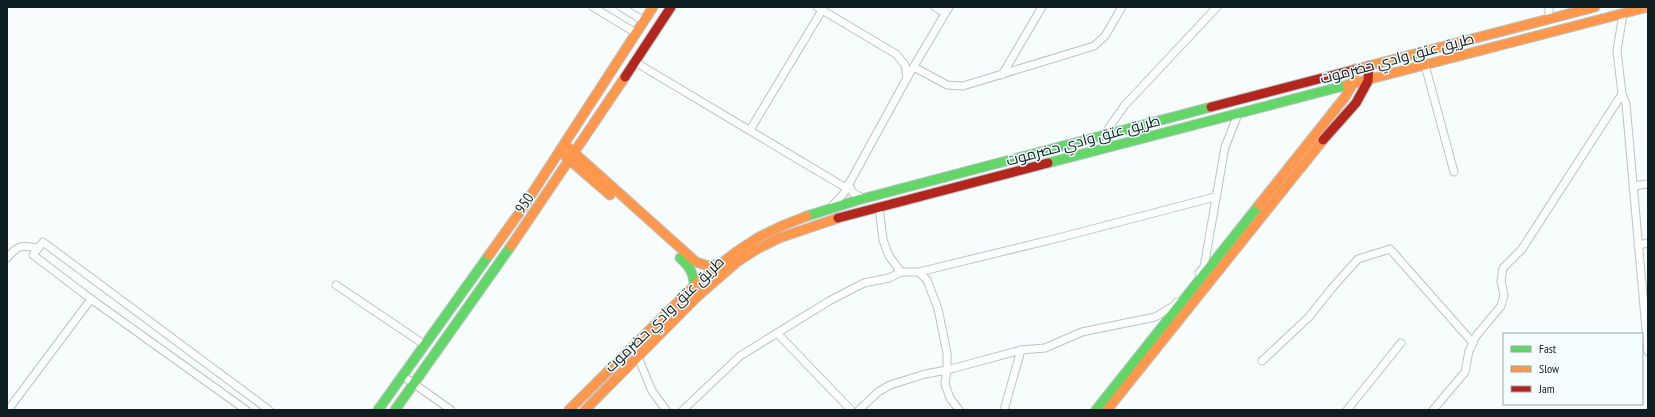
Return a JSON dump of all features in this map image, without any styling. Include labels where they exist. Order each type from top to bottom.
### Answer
[{"type":"main road","name":"950","points":[[378,410],[522,209],[653,7]]},
{"type":"main road","name":"950","points":[[395,410],[533,216],[670,7]]},
{"type":"main road","name":"طريق عتق وادي حضرموت","points":[[569,410],[694,285],[719,264],[747,244],[774,229],[828,208],[1550,19],[1563,11],[1595,7]]},
{"type":"main road","name":"طريق عتق وادي حضرموت","points":[[585,410],[697,298],[747,255],[779,239],[820,223],[1368,81],[1622,11],[1648,7]]},
{"type":"main road","points":[[1107,410],[1333,128],[1356,103],[1368,81],[1369,66]]},
{"type":"main road","points":[[1096,410],[1345,97],[1352,84],[1355,69]]},
{"type":"main road","points":[[562,147],[688,264],[694,275],[694,285]]},
{"type":"main road","points":[[572,156],[696,262],[708,266],[719,264]]},
{"type":"main road","points":[[774,229],[779,239]]},
{"type":"street","points":[[593,7],[636,33]]},
{"type":"street","points":[[620,7],[644,21]]},
{"type":"street","points":[[828,208],[838,201],[947,10],[935,7]]},
{"type":"street","points":[[1002,75],[1042,7]]},
{"type":"street","points":[[914,67],[941,83],[952,86],[964,86],[1094,46],[1105,36],[1122,7]]},
{"type":"street","points":[[1104,136],[1125,105],[1217,7]]},
{"type":"street","points":[[1550,7],[1550,19]]},
{"type":"street","points":[[750,130],[821,8],[896,54],[906,65],[907,78]]},
{"type":"street","points":[[1622,11],[1617,51],[1622,94],[1626,104],[1638,244],[1646,310],[1648,352]]},
{"type":"street","points":[[634,62],[847,186],[853,193],[864,199]]},
{"type":"street","points":[[1425,65],[1454,172]]},
{"type":"street","points":[[1433,410],[1465,372],[1469,351],[1476,336],[1501,306],[1504,295],[1501,281],[1504,268],[1522,249],[1622,94]]},
{"type":"street","points":[[859,410],[878,392],[890,385],[925,374],[947,370],[1021,350],[1045,348],[1082,332],[1155,317],[1174,305],[1204,267],[1215,197],[1225,147],[1239,114],[1238,100]]},
{"type":"street","points":[[1633,186],[1648,184]]},
{"type":"street","points":[[683,410],[740,356],[829,300],[864,284],[889,278],[901,272],[919,272],[1215,197]]},
{"type":"street","points":[[879,207],[882,240],[889,256],[901,272]]},
{"type":"street","points":[[246,410],[32,255],[37,248],[43,242],[270,410]]},
{"type":"street","points":[[1638,244],[1648,243]]},
{"type":"street","points":[[7,258],[14,250],[23,246],[37,248]]},
{"type":"street","points":[[1262,361],[1309,317],[1358,259],[1390,249],[1473,343]]},
{"type":"street","points":[[919,272],[927,280],[938,309],[947,354],[945,384],[947,391],[959,410]]},
{"type":"street","points":[[336,285],[424,345]]},
{"type":"street","points":[[8,410],[91,299]]},
{"type":"street","points":[[777,333],[852,410]]},
{"type":"street","points":[[1348,410],[1401,343]]},
{"type":"street","points":[[1004,410],[1021,350]]},
{"type":"street","points":[[638,357],[652,391],[666,410]]},
{"type":"street","points":[[402,376],[451,410]]},
{"type":"traffic: fast","points":[[1048,163],[1347,85]]},
{"type":"traffic: fast","points":[[807,216],[858,200],[1211,107]]},
{"type":"traffic: fast","points":[[1096,410],[1259,205]]},
{"type":"traffic: fast","points":[[395,410],[511,246]]},
{"type":"traffic: fast","points":[[378,410],[489,255]]},
{"type":"traffic: fast","points":[[680,258],[690,270],[694,285]]},
{"type":"traffic: slow","points":[[489,255],[522,209],[653,7]]},
{"type":"traffic: slow","points":[[1353,70],[1595,7]]},
{"type":"traffic: slow","points":[[1347,85],[1648,7]]},
{"type":"traffic: slow","points":[[1259,205],[1345,97],[1352,85],[1355,69]]},
{"type":"traffic: slow","points":[[511,246],[625,77]]},
{"type":"traffic: slow","points":[[1107,410],[1323,140]]},
{"type":"traffic: slow","points":[[569,148],[696,262],[708,266],[719,264]]},
{"type":"traffic: slow","points":[[565,156],[610,195]]},
{"type":"traffic: slow","points":[[569,410],[698,282],[736,252],[759,237],[807,216]]},
{"type":"traffic: slow","points":[[585,410],[699,295],[737,262],[757,249],[779,238],[838,218]]},
{"type":"traffic: jam","points":[[625,77],[671,7]]},
{"type":"traffic: jam","points":[[1323,140],[1356,103],[1368,81],[1369,66]]},
{"type":"traffic: jam","points":[[1211,107],[1353,70]]},
{"type":"traffic: jam","points":[[838,218],[1048,163]]}]
